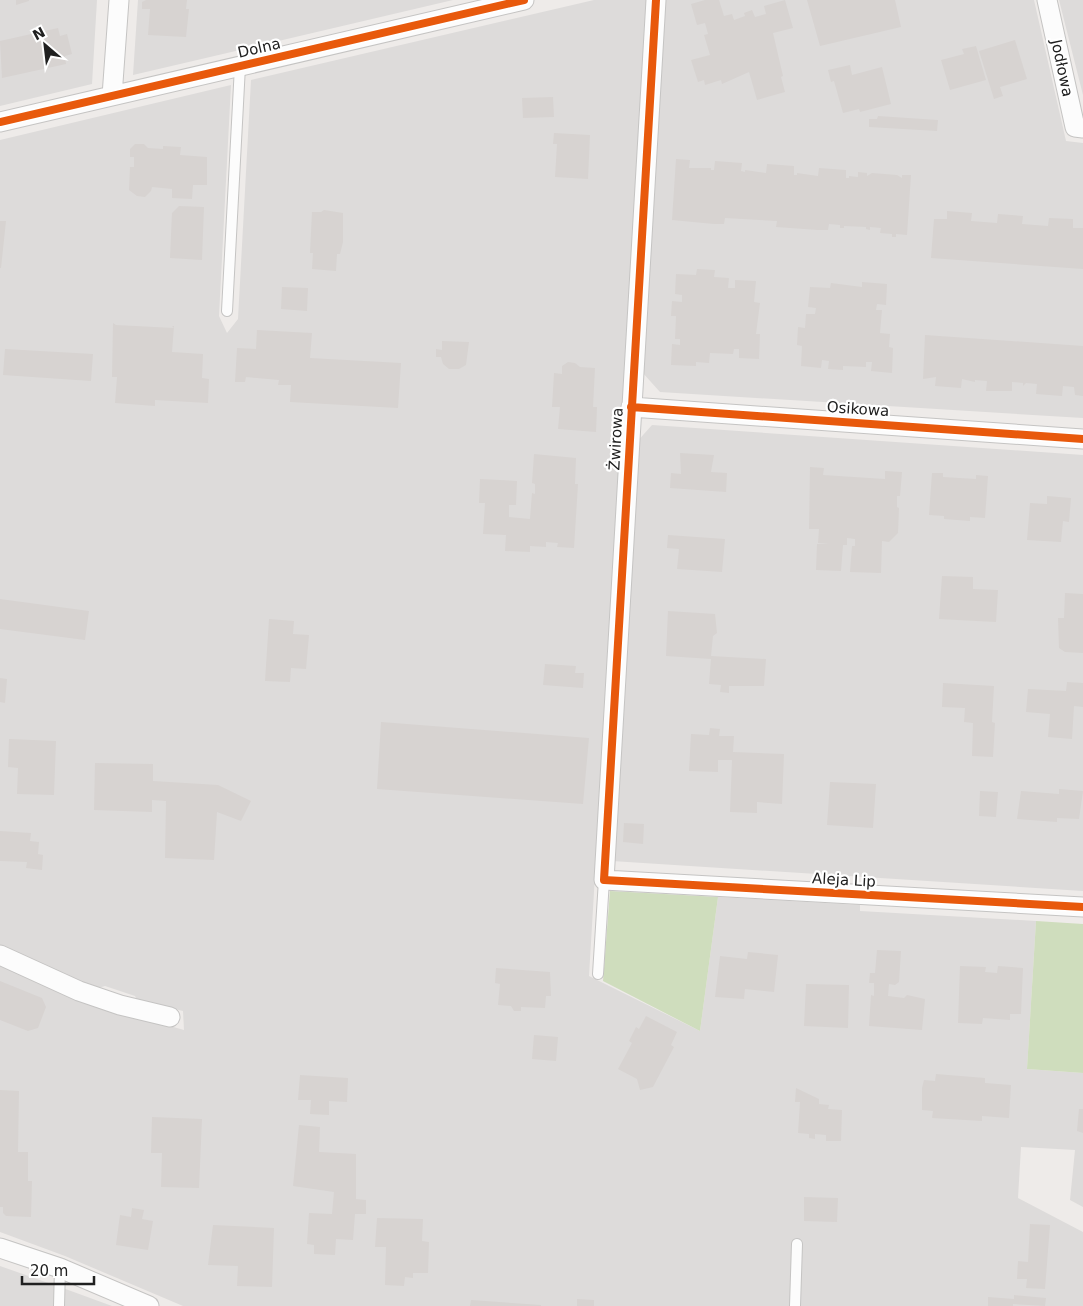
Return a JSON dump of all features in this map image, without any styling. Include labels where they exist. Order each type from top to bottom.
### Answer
[{"type":"street","points":[[112,96],[119,0]]},
{"type":"street","name":"Dolna","points":[[0,122],[524,0]]},
{"type":"street","name":"Żwirowa","points":[[604,880],[656,0]]},
{"type":"street","name":"Jodłowa","points":[[1047,0],[1075,128],[1083,128]]},
{"type":"street","name":"Osikowa","points":[[632,407],[1083,439]]},
{"type":"street","name":"Aleja Lip","points":[[604,880],[1083,907]]},
{"type":"street","points":[[0,955],[79,991],[120,1005],[170,1017]]},
{"type":"street","points":[[0,1248],[60,1268],[149,1306]]},
{"type":"lane","points":[[227,311],[240,66]]},
{"type":"lane","points":[[598,974],[604,880]]},
{"type":"lane","points":[[795,1306],[797,1244]]},
{"type":"lane","points":[[59,1306],[60,1268]]},
{"type":"shaded area","points":[[0,0],[97,0],[92,84],[0,106]]},
{"type":"shaded area","points":[[138,0],[453,0],[133,75]]},
{"type":"shaded area","points":[[594,0],[647,0],[589,976],[700,1031],[718,897],[860,905],[860,911],[1036,921],[1027,1069],[1083,1073],[1083,1207],[1070,1200],[1075,1150],[1021,1147],[1018,1198],[1083,1232],[1083,1306],[183,1306],[65,1256],[0,1232],[0,964],[103,1007],[184,1030],[183,1011],[137,1000],[135,996],[105,986],[98,988],[0,947],[0,140],[231,85],[219,316],[227,333],[238,319],[251,80]]},
{"type":"shaded area","points":[[666,0],[1034,0],[1066,141],[1083,143],[1083,418],[660,392],[642,372],[655,112]]},
{"type":"shaded area","points":[[1059,0],[1083,0],[1083,95]]},
{"type":"shaded area","points":[[652,425],[1083,455],[1083,891],[612,861],[635,444]]},
{"type":"shaded area","points":[[0,1266],[71,1291],[112,1306],[0,1306]]},
{"type":"green space","points":[[610,891],[718,897],[700,1031],[603,981]]},
{"type":"green space","points":[[1036,921],[1083,924],[1083,1073],[1027,1069]]},
{"type":"building","points":[[16,0],[29,0],[29,1],[16,5]]},
{"type":"building","points":[[146,0],[187,0],[186,9],[189,9],[186,37],[148,35],[150,9],[142,9],[142,2]]},
{"type":"building","points":[[705,0],[719,0],[724,16],[732,14],[734,20],[745,16],[744,13],[752,10],[755,17],[766,14],[764,6],[785,0],[793,28],[773,33],[785,92],[757,100],[749,72],[722,84],[721,80],[705,85],[704,80],[698,82],[691,60],[710,55],[704,35],[708,34],[705,23],[697,25],[691,4]]},
{"type":"building","points":[[807,0],[895,0],[901,27],[820,46]]},
{"type":"building","points":[[58,28],[60,36],[67,34],[72,54],[65,56],[66,64],[2,78],[0,41]]},
{"type":"building","points":[[1015,40],[1027,79],[1000,87],[1003,96],[994,99],[979,51]]},
{"type":"building","points":[[976,46],[986,80],[950,90],[941,60],[964,54],[962,49]]},
{"type":"building","points":[[850,65],[852,75],[882,67],[891,104],[860,112],[859,109],[843,113],[834,81],[831,82],[828,70]]},
{"type":"building","points":[[553,97],[554,117],[523,118],[522,98]]},
{"type":"building","points":[[878,116],[938,120],[937,131],[869,127],[869,119],[877,119]]},
{"type":"building","points":[[554,133],[590,135],[588,179],[555,177],[557,144],[553,144]]},
{"type":"building","points":[[135,144],[144,144],[148,148],[163,149],[163,146],[181,147],[180,155],[207,157],[207,185],[193,185],[192,199],[172,198],[172,189],[152,187],[145,197],[137,196],[129,190],[130,167],[134,167],[134,157],[130,157],[130,149]]},
{"type":"building","points":[[676,159],[690,160],[689,168],[711,168],[711,170],[714,170],[715,161],[742,163],[741,171],[745,172],[745,170],[766,173],[767,164],[794,166],[794,175],[797,175],[797,173],[818,176],[819,168],[846,170],[846,178],[849,178],[849,176],[858,177],[858,172],[867,173],[867,176],[872,173],[897,175],[902,178],[902,175],[911,175],[907,235],[896,234],[896,237],[892,237],[892,234],[880,233],[881,228],[870,227],[870,230],[866,229],[866,227],[844,226],[844,228],[840,228],[840,225],[829,224],[828,230],[818,230],[776,227],[777,221],[725,218],[724,224],[714,224],[672,220]]},
{"type":"building","points":[[179,206],[204,207],[202,260],[170,258],[172,213]]},
{"type":"building","points":[[324,210],[343,213],[343,242],[340,254],[337,254],[336,271],[312,269],[313,253],[310,253],[312,212]]},
{"type":"building","points":[[947,211],[972,213],[971,221],[997,223],[998,214],[1023,216],[1022,224],[1048,226],[1049,218],[1073,219],[1073,228],[1083,228],[1083,269],[931,258],[934,219],[947,219]]},
{"type":"building","points":[[0,221],[6,221],[1,268],[0,268]]},
{"type":"building","points":[[697,269],[715,270],[714,277],[729,278],[728,288],[735,288],[735,280],[756,281],[754,302],[760,303],[756,334],[760,334],[759,359],[739,358],[739,349],[734,349],[733,354],[710,353],[709,363],[696,362],[696,366],[671,365],[672,344],[680,345],[680,339],[675,339],[676,316],[671,316],[672,301],[682,302],[682,295],[675,294],[676,274],[696,275]]},
{"type":"building","points":[[862,282],[887,284],[886,305],[877,304],[876,310],[882,310],[880,333],[890,334],[889,347],[893,348],[892,373],[871,371],[872,362],[866,362],[866,367],[843,366],[843,370],[828,369],[829,361],[822,360],[821,368],[801,366],[802,346],[797,345],[798,327],[805,328],[806,314],[815,314],[816,308],[808,307],[810,287],[830,288],[831,283],[862,287]]},
{"type":"building","points":[[282,287],[308,288],[307,311],[281,309]]},
{"type":"building","points":[[113,323],[116,325],[174,328],[172,352],[203,354],[202,378],[209,379],[208,403],[155,400],[155,406],[115,403],[117,377],[112,377]]},
{"type":"building","points":[[257,330],[312,333],[310,358],[401,363],[398,408],[290,402],[291,385],[278,385],[279,380],[246,377],[245,382],[235,382],[237,348],[256,349]]},
{"type":"building","points":[[925,335],[1083,346],[1083,396],[1075,395],[1074,387],[1063,386],[1062,396],[1036,394],[1037,384],[1026,383],[1023,386],[1023,383],[1012,382],[1012,391],[986,391],[987,381],[975,380],[975,382],[962,379],[961,388],[935,386],[936,377],[923,379]]},
{"type":"building","points":[[442,341],[469,342],[466,365],[459,369],[449,369],[443,364],[441,357],[436,357],[436,349],[442,350]]},
{"type":"building","points":[[5,349],[93,354],[91,381],[3,375]]},
{"type":"building","points":[[568,362],[575,363],[580,367],[595,368],[593,407],[597,407],[596,432],[558,429],[560,407],[552,407],[554,373],[562,374],[562,366]]},
{"type":"building","points":[[680,453],[714,455],[711,472],[727,473],[726,492],[670,488],[671,473],[681,474]]},
{"type":"building","points":[[534,454],[576,458],[575,484],[578,484],[574,548],[557,547],[558,543],[546,542],[546,547],[530,546],[530,552],[505,551],[506,535],[483,534],[485,503],[479,503],[480,479],[517,481],[516,505],[509,505],[509,517],[530,519],[532,493],[535,494],[535,484],[532,483]]},
{"type":"building","points":[[810,467],[824,468],[823,475],[885,479],[885,471],[902,472],[900,496],[897,496],[897,507],[899,508],[898,533],[889,542],[882,541],[881,573],[850,572],[852,546],[855,546],[855,539],[847,538],[847,545],[843,545],[841,571],[816,570],[817,544],[829,544],[818,543],[819,529],[809,529]]},
{"type":"building","points":[[932,473],[943,473],[943,477],[976,479],[976,475],[988,476],[985,518],[970,517],[970,521],[944,519],[944,516],[929,515]]},
{"type":"building","points":[[1047,496],[1071,498],[1069,522],[1063,521],[1061,542],[1027,540],[1030,503],[1047,504]]},
{"type":"building","points":[[668,535],[725,539],[722,572],[677,569],[679,549],[667,548]]},
{"type":"building","points":[[942,576],[973,577],[973,589],[998,590],[996,622],[939,619]]},
{"type":"building","points":[[1065,593],[1083,594],[1083,653],[1065,652],[1059,648],[1058,618],[1064,618]]},
{"type":"building","points":[[0,599],[89,611],[85,640],[0,629]]},
{"type":"building","points":[[668,611],[715,614],[717,633],[713,636],[711,656],[766,659],[764,686],[729,686],[729,693],[720,692],[721,685],[709,684],[711,659],[666,656]]},
{"type":"building","points":[[269,619],[294,621],[293,634],[309,635],[306,669],[291,668],[290,682],[265,681]]},
{"type":"building","points":[[545,664],[576,666],[575,673],[584,673],[583,688],[543,685]]},
{"type":"building","points":[[0,678],[7,679],[5,703],[0,702]]},
{"type":"building","points":[[1067,682],[1083,683],[1083,707],[1074,706],[1072,739],[1048,737],[1050,714],[1026,712],[1028,689],[1066,691]]},
{"type":"building","points":[[943,683],[994,686],[992,722],[995,723],[993,757],[972,756],[973,723],[964,722],[965,708],[942,707]]},
{"type":"building","points":[[381,722],[589,738],[583,804],[377,789]]},
{"type":"building","points":[[710,728],[720,729],[719,736],[734,736],[733,752],[784,754],[782,804],[757,802],[757,813],[730,812],[732,760],[718,760],[718,772],[689,771],[691,734],[709,735]]},
{"type":"building","points":[[9,739],[56,741],[54,795],[17,794],[18,768],[8,767]]},
{"type":"building","points":[[95,763],[153,764],[153,781],[218,785],[251,801],[241,821],[217,812],[214,860],[165,858],[166,801],[152,800],[152,812],[94,810]]},
{"type":"building","points":[[830,782],[876,784],[873,828],[827,825]]},
{"type":"building","points":[[1059,789],[1083,791],[1079,819],[1057,818],[1057,822],[1017,819],[1021,791],[1059,794]]},
{"type":"building","points":[[980,791],[998,792],[996,817],[979,816]]},
{"type":"building","points":[[624,823],[644,824],[643,844],[623,842]]},
{"type":"building","points":[[0,831],[31,833],[30,841],[39,842],[38,854],[43,855],[42,870],[26,868],[27,862],[0,861]]},
{"type":"building","points":[[877,950],[901,951],[899,982],[895,985],[889,984],[888,996],[904,998],[907,995],[925,999],[922,1030],[869,1026],[871,995],[874,996],[874,983],[869,983],[870,973],[875,973]]},
{"type":"building","points":[[748,952],[778,955],[774,992],[745,989],[744,999],[715,997],[720,956],[747,959]]},
{"type":"building","points":[[960,966],[986,967],[985,972],[997,973],[998,966],[1023,968],[1021,1014],[1010,1014],[1010,1020],[983,1018],[982,1024],[958,1023]]},
{"type":"building","points":[[496,968],[550,972],[551,996],[546,996],[545,1008],[521,1007],[521,1011],[514,1011],[511,1006],[498,1005],[500,984],[495,983]]},
{"type":"building","points":[[0,981],[42,998],[46,1007],[38,1028],[28,1031],[0,1020]]},
{"type":"building","points":[[806,984],[849,985],[848,1028],[804,1026]]},
{"type":"building","points":[[646,1016],[677,1032],[671,1045],[674,1047],[653,1087],[640,1090],[637,1079],[618,1069],[632,1043],[629,1041],[636,1027],[639,1029]]},
{"type":"building","points":[[534,1035],[558,1037],[556,1061],[532,1059]]},
{"type":"building","points":[[936,1074],[985,1078],[985,1083],[1011,1085],[1009,1118],[982,1116],[982,1121],[932,1118],[933,1111],[922,1110],[922,1088],[924,1080],[935,1081]]},
{"type":"building","points":[[300,1075],[348,1078],[347,1102],[329,1101],[329,1115],[310,1114],[311,1100],[298,1100]]},
{"type":"building","points":[[796,1088],[819,1099],[819,1104],[829,1105],[828,1109],[842,1110],[841,1141],[826,1141],[826,1135],[815,1134],[815,1139],[809,1138],[809,1134],[798,1133],[800,1102],[795,1102]]},
{"type":"building","points":[[0,1090],[19,1091],[18,1152],[28,1152],[28,1181],[32,1181],[31,1217],[6,1216],[3,1213],[3,1207],[0,1207]]},
{"type":"building","points":[[1079,1109],[1083,1109],[1083,1133],[1077,1131]]},
{"type":"building","points":[[152,1117],[202,1119],[199,1188],[161,1187],[162,1153],[151,1153]]},
{"type":"building","points":[[299,1125],[320,1127],[319,1152],[356,1154],[356,1199],[366,1200],[366,1214],[355,1214],[353,1240],[336,1239],[335,1255],[314,1254],[314,1245],[307,1244],[309,1213],[332,1214],[334,1192],[293,1186]]},
{"type":"building","points":[[804,1197],[838,1198],[837,1222],[804,1221]]},
{"type":"building","points":[[132,1208],[144,1210],[142,1219],[153,1221],[148,1250],[116,1245],[120,1215],[131,1217]]},
{"type":"building","points":[[377,1218],[423,1219],[422,1241],[429,1242],[428,1273],[413,1273],[413,1278],[405,1277],[404,1286],[385,1285],[386,1247],[375,1247]]},
{"type":"building","points":[[1030,1224],[1050,1225],[1045,1289],[1026,1288],[1027,1279],[1017,1279],[1018,1261],[1028,1262]]},
{"type":"building","points":[[213,1225],[274,1228],[272,1287],[237,1286],[238,1266],[208,1265]]},
{"type":"building","points":[[1014,1295],[1046,1298],[1045,1306],[1013,1304],[1013,1306],[988,1306],[988,1297],[1014,1299]]},
{"type":"building","points":[[577,1299],[594,1300],[594,1306],[577,1306]]},
{"type":"building","points":[[471,1300],[541,1305],[541,1306],[470,1306]]},
{"type":"cycle path","points":[[0,122],[524,0]]},
{"type":"cycle path","points":[[656,0],[604,880],[1083,907]]},
{"type":"cycle path","points":[[631,407],[1083,439]]}]
